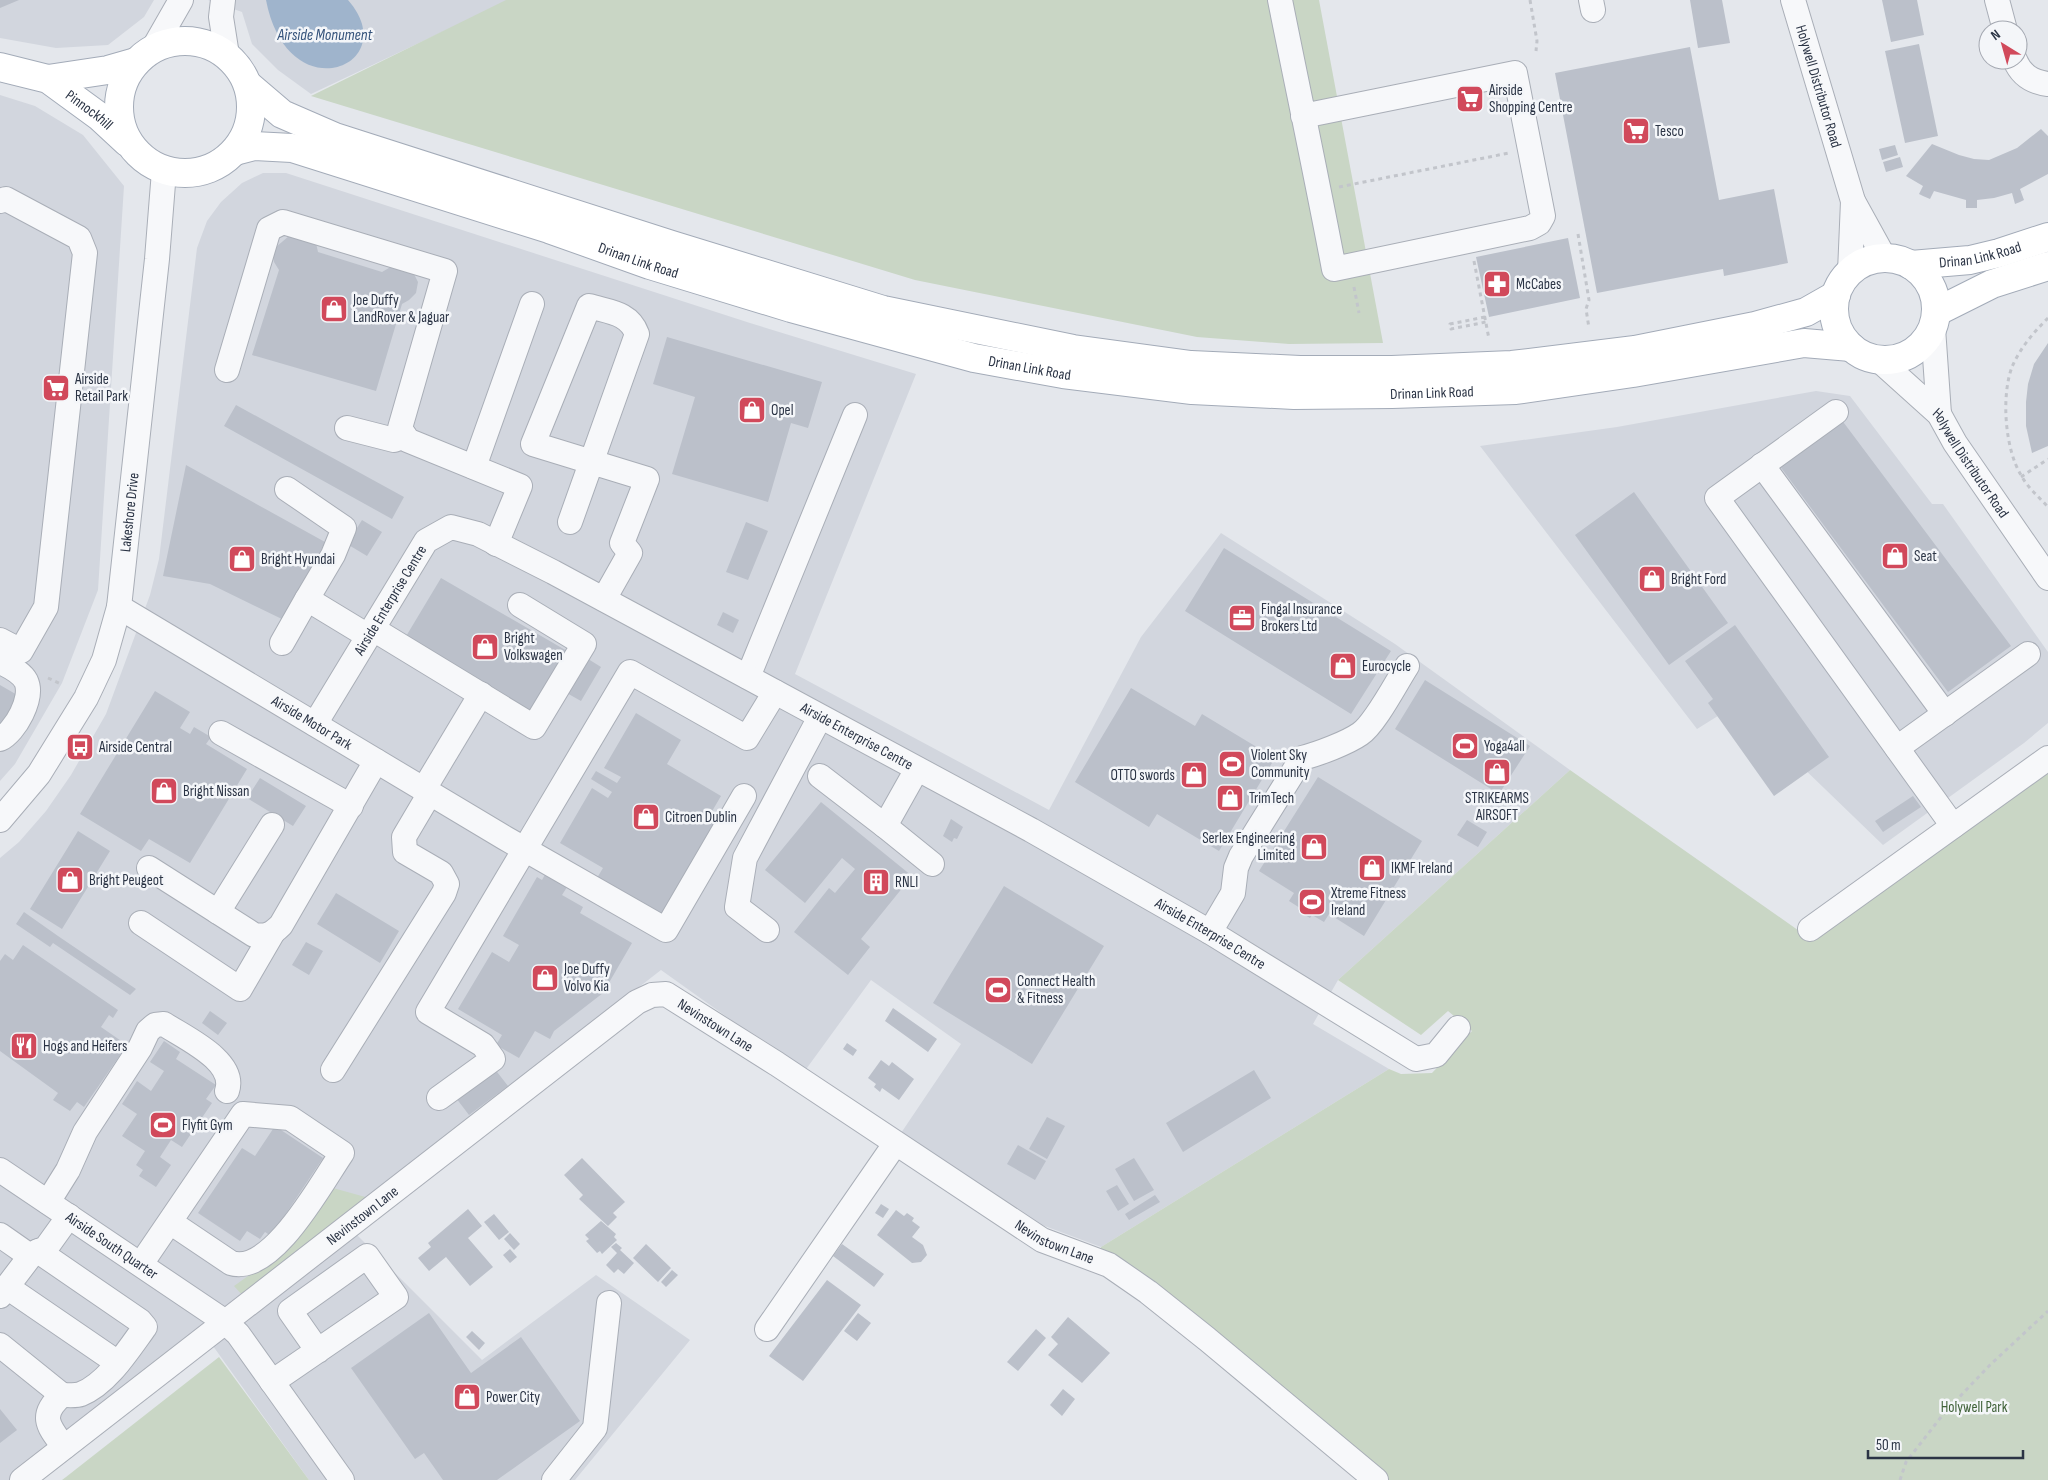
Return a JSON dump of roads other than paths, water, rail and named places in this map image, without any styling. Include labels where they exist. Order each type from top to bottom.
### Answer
[{"type":"main road","points":[[193,41],[211,46],[227,55],[239,69],[248,85],[251,102],[250,120],[244,136],[235,151],[220,164],[202,172],[183,174],[164,171],[143,160],[128,143],[119,122],[118,99],[124,79],[144,55],[172,42],[193,41]]},
{"type":"main road","name":"Pinnockhill","points":[[48,80],[108,70],[144,55]]},
{"type":"main road","name":"Pinnockhill","points":[[0,67],[48,80],[100,117],[128,143]]},
{"type":"main road","name":"Drinan Link Road","points":[[248,85],[282,114],[335,137],[883,310],[1073,349],[1191,365],[1337,370],[1512,365],[1635,350],[1755,326],[1806,312],[1836,295]]},
{"type":"main road","name":"Drinan Link Road","points":[[235,151],[254,146],[292,148],[444,198],[549,229],[650,265],[800,310],[974,358],[1064,374],[1192,390],[1294,395],[1516,390],[1634,373],[1804,343],[1851,347]]},
{"type":"main road","name":"Drinan Link Road","points":[[1911,265],[1970,260],[2048,237]]},
{"type":"main road","points":[[1885,258],[1898,260],[1911,265],[1922,274],[1930,285],[1935,298],[1934,320],[1924,343],[1911,354],[1895,359],[1879,360],[1864,356],[1851,347],[1842,336],[1836,323],[1834,309],[1836,295],[1850,272],[1861,264],[1885,258]]},
{"type":"main road","name":"Drinan Link Road","points":[[1934,320],[1992,284],[2048,266]]},
{"type":"street","points":[[144,55],[181,0]]},
{"type":"street","points":[[223,0],[221,17],[227,55]]},
{"type":"street","points":[[1280,0],[1303,116],[1334,269],[1530,228],[1539,223],[1542,216],[1515,73],[1303,116]]},
{"type":"street","name":"Holywell Distributor Road","points":[[1793,0],[1853,201],[1885,258]]},
{"type":"street","points":[[1997,0],[2002,20]]},
{"type":"street","points":[[2021,70],[2030,79],[2043,83]]},
{"type":"street","name":"Lakeshore Drive","points":[[0,819],[39,774],[86,698],[104,660],[119,607],[156,268],[164,171]]},
{"type":"street","points":[[0,201],[6,199],[79,238],[85,253],[46,607],[21,652],[0,640]]},
{"type":"street","name":"Holywell Distributor Road","points":[[1850,272],[1853,201]]},
{"type":"street","points":[[227,370],[269,229],[283,222],[445,271],[400,428],[407,440],[520,486],[496,544]]},
{"type":"street","points":[[474,467],[532,304]]},
{"type":"street","points":[[570,522],[592,461],[637,334],[626,317],[589,306],[533,444],[592,461],[647,479],[622,543],[630,553],[604,600]]},
{"type":"street","points":[[1934,320],[1939,414]]},
{"type":"street","name":"Holywell Distributor Road","points":[[1879,360],[1939,414],[1959,450],[2048,578]]},
{"type":"street","points":[[1836,412],[1717,498],[1953,826]]},
{"type":"street","points":[[748,677],[855,415]]},
{"type":"street","points":[[347,428],[394,440],[405,436]]},
{"type":"street","points":[[1762,465],[1944,714]]},
{"type":"street","points":[[282,643],[333,555],[344,528],[287,489]]},
{"type":"street","name":"Airside Enterprise Centre","points":[[315,724],[426,541],[451,527],[478,534],[1031,830],[1210,932],[1416,1058],[1436,1055],[1458,1028]]},
{"type":"street","points":[[307,599],[480,694],[534,727],[584,644],[520,606]]},
{"type":"street","name":"Airside Motor Park","points":[[119,607],[376,761],[666,930],[744,796]]},
{"type":"street","points":[[1898,748],[2028,654]]},
{"type":"street","points":[[0,662],[21,674],[27,685],[26,701],[14,728],[0,739]]},
{"type":"street","points":[[1210,932],[1233,893],[1236,868],[1241,856],[1302,758],[1314,755],[1361,734],[1407,666]]},
{"type":"street","points":[[439,1098],[492,1059],[483,1045],[428,1012],[515,843],[630,672],[747,738],[775,692]]},
{"type":"street","points":[[0,678],[21,690],[26,701]]},
{"type":"street","points":[[333,1070],[444,893],[447,884],[441,873],[405,852],[404,837],[480,694]]},
{"type":"street","points":[[767,930],[737,907],[745,858],[820,716]]},
{"type":"street","points":[[221,733],[351,806]]},
{"type":"street","points":[[1810,929],[2048,758]]},
{"type":"street","points":[[141,923],[240,989],[272,934],[281,925],[376,761]]},
{"type":"street","points":[[885,826],[917,769]]},
{"type":"street","points":[[820,776],[932,864]]},
{"type":"street","points":[[218,912],[272,824]]},
{"type":"street","points":[[149,868],[254,934],[264,937],[272,934]]},
{"type":"street","name":"Nevinstown Lane","points":[[22,1480],[636,1002],[652,995],[666,994],[777,1064],[1042,1240],[1109,1265],[1148,1292],[1207,1339],[1376,1480]]},
{"type":"street","points":[[118,1363],[4,1292],[34,1254],[35,1238],[58,1209],[68,1170],[89,1126],[140,1048],[148,1031],[155,1025],[164,1024],[213,1056],[223,1066],[229,1086],[227,1091]]},
{"type":"street","points":[[141,1264],[243,1114],[290,1118],[342,1153],[286,1236],[264,1255],[252,1262],[239,1266],[231,1263],[170,1222]]},
{"type":"street","points":[[767,1329],[896,1144]]},
{"type":"street","name":"Airside South Quarter","points":[[0,1170],[224,1321],[238,1334],[342,1480]]},
{"type":"street","points":[[0,1235],[34,1254],[140,1321],[145,1327],[118,1363],[92,1388],[80,1395],[62,1395],[0,1345]]},
{"type":"street","points":[[554,1480],[595,1428],[609,1303]]},
{"type":"street","points":[[272,1382],[318,1351]]},
{"type":"street","points":[[62,1395],[55,1401],[47,1419],[48,1426],[64,1447]]},
{"type":"water","name":"Airside Monument","points":[[266,0],[348,0],[362,23],[362,43],[353,59],[337,67],[317,67],[296,57],[278,35]]},
{"type":"place","name":"Airside Shopping Centre","points":[[1470,99]]},
{"type":"place","name":"Tesco","points":[[1636,131]]},
{"type":"place","name":"McCabes","points":[[1497,284]]},
{"type":"place","name":"Joe Duffy LandRover & Jaguar","points":[[334,309]]},
{"type":"place","name":"Airside Retail Park","points":[[56,388]]},
{"type":"place","name":"Opel","points":[[752,410]]},
{"type":"place","name":"Seat","points":[[1895,556]]},
{"type":"place","name":"Bright Hyundai","points":[[242,559]]},
{"type":"place","name":"Bright Ford","points":[[1652,579]]},
{"type":"place","name":"Fingal Insurance Brokers Ltd","points":[[1242,618]]},
{"type":"place","name":"Bright Volkswagen","points":[[485,647]]},
{"type":"place","name":"Eurocycle","points":[[1343,666]]},
{"type":"place","name":"Yoga4all","points":[[1465,746]]},
{"type":"place","name":"Airside Central","points":[[80,747]]},
{"type":"place","name":"Violent Sky Community","points":[[1232,764]]},
{"type":"place","name":"STRIKEARMS AIRSOFT","points":[[1497,772]]},
{"type":"place","name":"OTTO swords","points":[[1194,775]]},
{"type":"place","name":"Bright Nissan","points":[[164,791]]},
{"type":"place","name":"TrimTech","points":[[1230,798]]},
{"type":"place","name":"Citroen Dublin","points":[[646,817]]},
{"type":"place","name":"Serlex Engineering Limited","points":[[1314,847]]},
{"type":"place","name":"IKMF Ireland","points":[[1372,868]]},
{"type":"place","name":"Bright Peugeot","points":[[70,880]]},
{"type":"place","name":"RNLI","points":[[876,882]]},
{"type":"place","name":"Xtreme Fitness Ireland","points":[[1312,902]]},
{"type":"place","name":"Joe Duffy Volvo Kia","points":[[545,978]]},
{"type":"place","name":"Connect Health & Fitness","points":[[998,990]]},
{"type":"place","name":"Hogs and Heifers","points":[[24,1046]]},
{"type":"place","name":"Flyfit Gym","points":[[163,1125]]},
{"type":"place","name":"Power City","points":[[467,1397]]},
{"type":"park label","name":"Holywell Park","points":[[1974,1407]]}]
